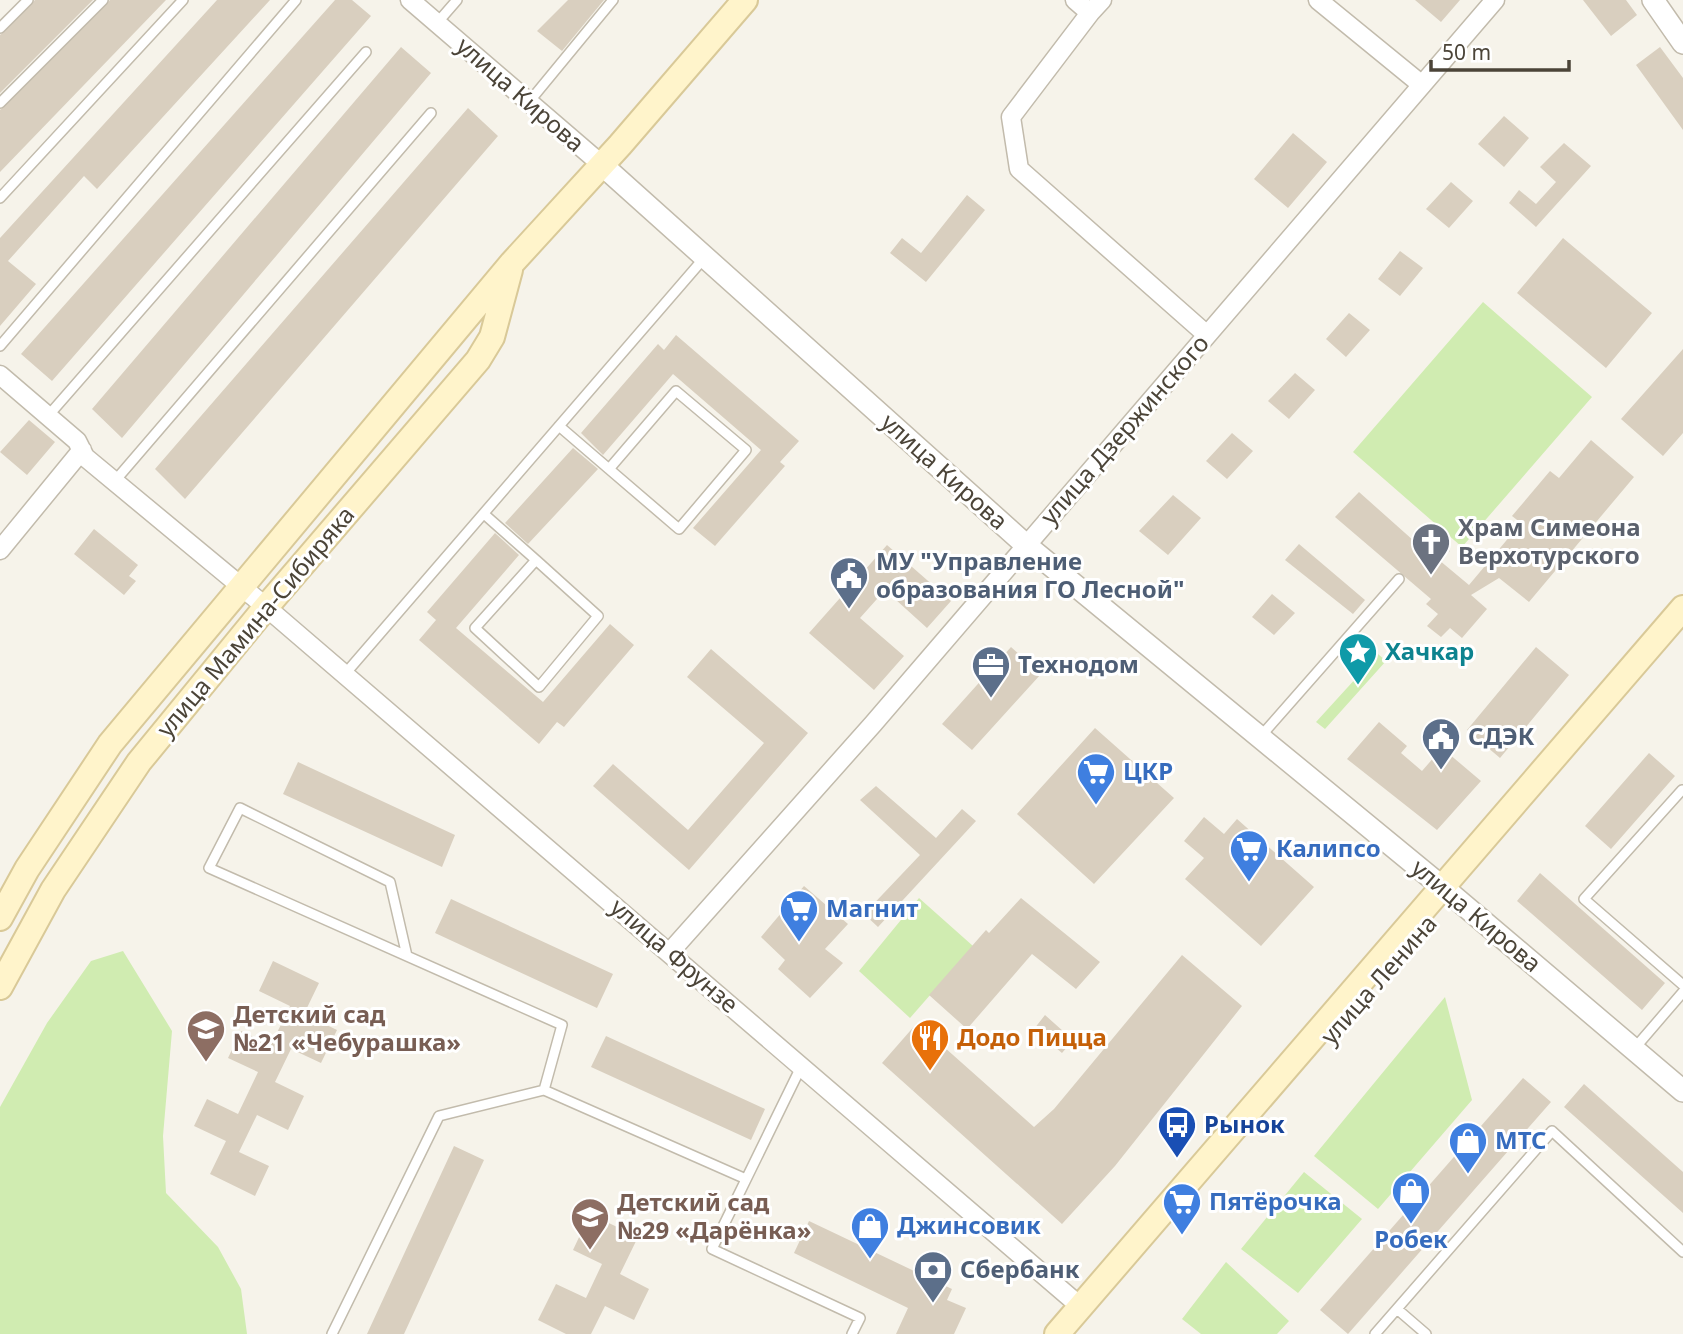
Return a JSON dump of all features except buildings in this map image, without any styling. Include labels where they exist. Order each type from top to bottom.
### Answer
[{"type":"main road","name":"улица Мамина-Сибиряка","points":[[0,918],[27,869],[110,744],[512,263],[745,0]]},
{"type":"main road","name":"улица Мамина-Сибиряка","points":[[0,988],[53,890],[139,762],[266,607],[478,360],[492,337],[512,263]]},
{"type":"main road","points":[[1448,891],[1683,608]]},
{"type":"main road","name":"улица Ленина","points":[[1073,1334],[1085,1311],[1448,891],[1683,625]]},
{"type":"main road","points":[[1058,1334],[1085,1311]]},
{"type":"street","name":"улица Кирова","points":[[410,0],[601,164],[1026,545],[1448,891],[1683,1091]]},
{"type":"street","points":[[1075,0],[1096,6],[1011,117],[1019,169],[1207,335]]},
{"type":"street","points":[[1318,0],[1422,85]]},
{"type":"street","name":"улица Дзержинского","points":[[670,952],[873,724],[1495,0]]},
{"type":"street","points":[[1653,0],[1683,43]]},
{"type":"street","name":"улица Фрунзе","points":[[0,375],[77,441],[85,457],[345,674],[1085,1311]]},
{"type":"street","points":[[0,550],[82,450]]},
{"type":"lane","points":[[0,28],[28,0]]},
{"type":"lane","points":[[0,103],[103,0]]},
{"type":"lane","points":[[0,198],[183,0]]},
{"type":"lane","points":[[0,346],[296,0]]},
{"type":"lane","points":[[437,23],[457,0]]},
{"type":"lane","points":[[529,102],[613,0]]},
{"type":"lane","points":[[48,416],[366,52]]},
{"type":"lane","points":[[114,482],[430,113]]},
{"type":"lane","points":[[345,674],[705,257]]},
{"type":"lane","points":[[559,426],[609,469],[679,528],[746,450],[676,391],[609,469]]},
{"type":"lane","points":[[484,514],[536,560],[598,616],[538,687],[475,628],[536,560]]},
{"type":"lane","points":[[1259,737],[1399,579]]},
{"type":"lane","points":[[1682,790],[1584,899],[1683,985]]},
{"type":"lane","points":[[407,956],[390,882],[240,808],[209,868],[562,1025],[544,1090]]},
{"type":"lane","points":[[1634,1050],[1683,992]]},
{"type":"lane","points":[[801,1067],[712,1249],[860,1318],[852,1334]]},
{"type":"lane","points":[[332,1334],[439,1116],[544,1090],[746,1179]]},
{"type":"lane","points":[[1375,1334],[1552,1131],[1683,1252]]},
{"type":"lane","points":[[1397,1309],[1426,1334]]},
{"type":"green space","points":[[1483,302],[1592,397],[1462,547],[1353,452]]},
{"type":"green space","points":[[1378,654],[1386,661],[1325,729],[1316,722]]},
{"type":"green space","points":[[919,898],[973,946],[910,1018],[859,971]]},
{"type":"green space","points":[[123,951],[172,1031],[163,1136],[166,1193],[218,1247],[241,1289],[247,1334],[0,1334],[0,1107],[47,1023],[91,961]]},
{"type":"green space","points":[[1445,997],[1472,1100],[1378,1209],[1314,1156]]},
{"type":"green space","points":[[1304,1172],[1362,1219],[1298,1293],[1241,1249]]},
{"type":"green space","points":[[1226,1262],[1289,1321],[1277,1334],[1201,1334],[1182,1319]]},
{"type":"place","name":"Храм Симеона Верхотурского","points":[[1431,576]]},
{"type":"place","name":"МУ \"Управление образования ГО Лесной\"","points":[[849,610]]},
{"type":"place","name":"Хачкар","points":[[1358,686]]},
{"type":"place","name":"Технодом","points":[[991,699]]},
{"type":"place","name":"СДЭК","points":[[1441,771]]},
{"type":"place","name":"ЦКР","points":[[1096,806]]},
{"type":"place","name":"Калипсо","points":[[1249,883]]},
{"type":"place","name":"Магнит","points":[[799,943]]},
{"type":"place","name":"Детский сад №21 «Чебурашка»","points":[[206,1063]]},
{"type":"place","name":"Додо Пицца","points":[[930,1072]]},
{"type":"place","name":"Рынок","points":[[1177,1159]]},
{"type":"place","name":"МТС","points":[[1468,1175]]},
{"type":"place","name":"Робек","points":[[1411,1225]]},
{"type":"place","name":"Пятёрочка","points":[[1182,1236]]},
{"type":"place","name":"Детский сад №29 «Дарёнка»","points":[[590,1251]]},
{"type":"place","name":"Джинсовик","points":[[870,1260]]},
{"type":"place","name":"Сбербанк","points":[[933,1304]]}]
